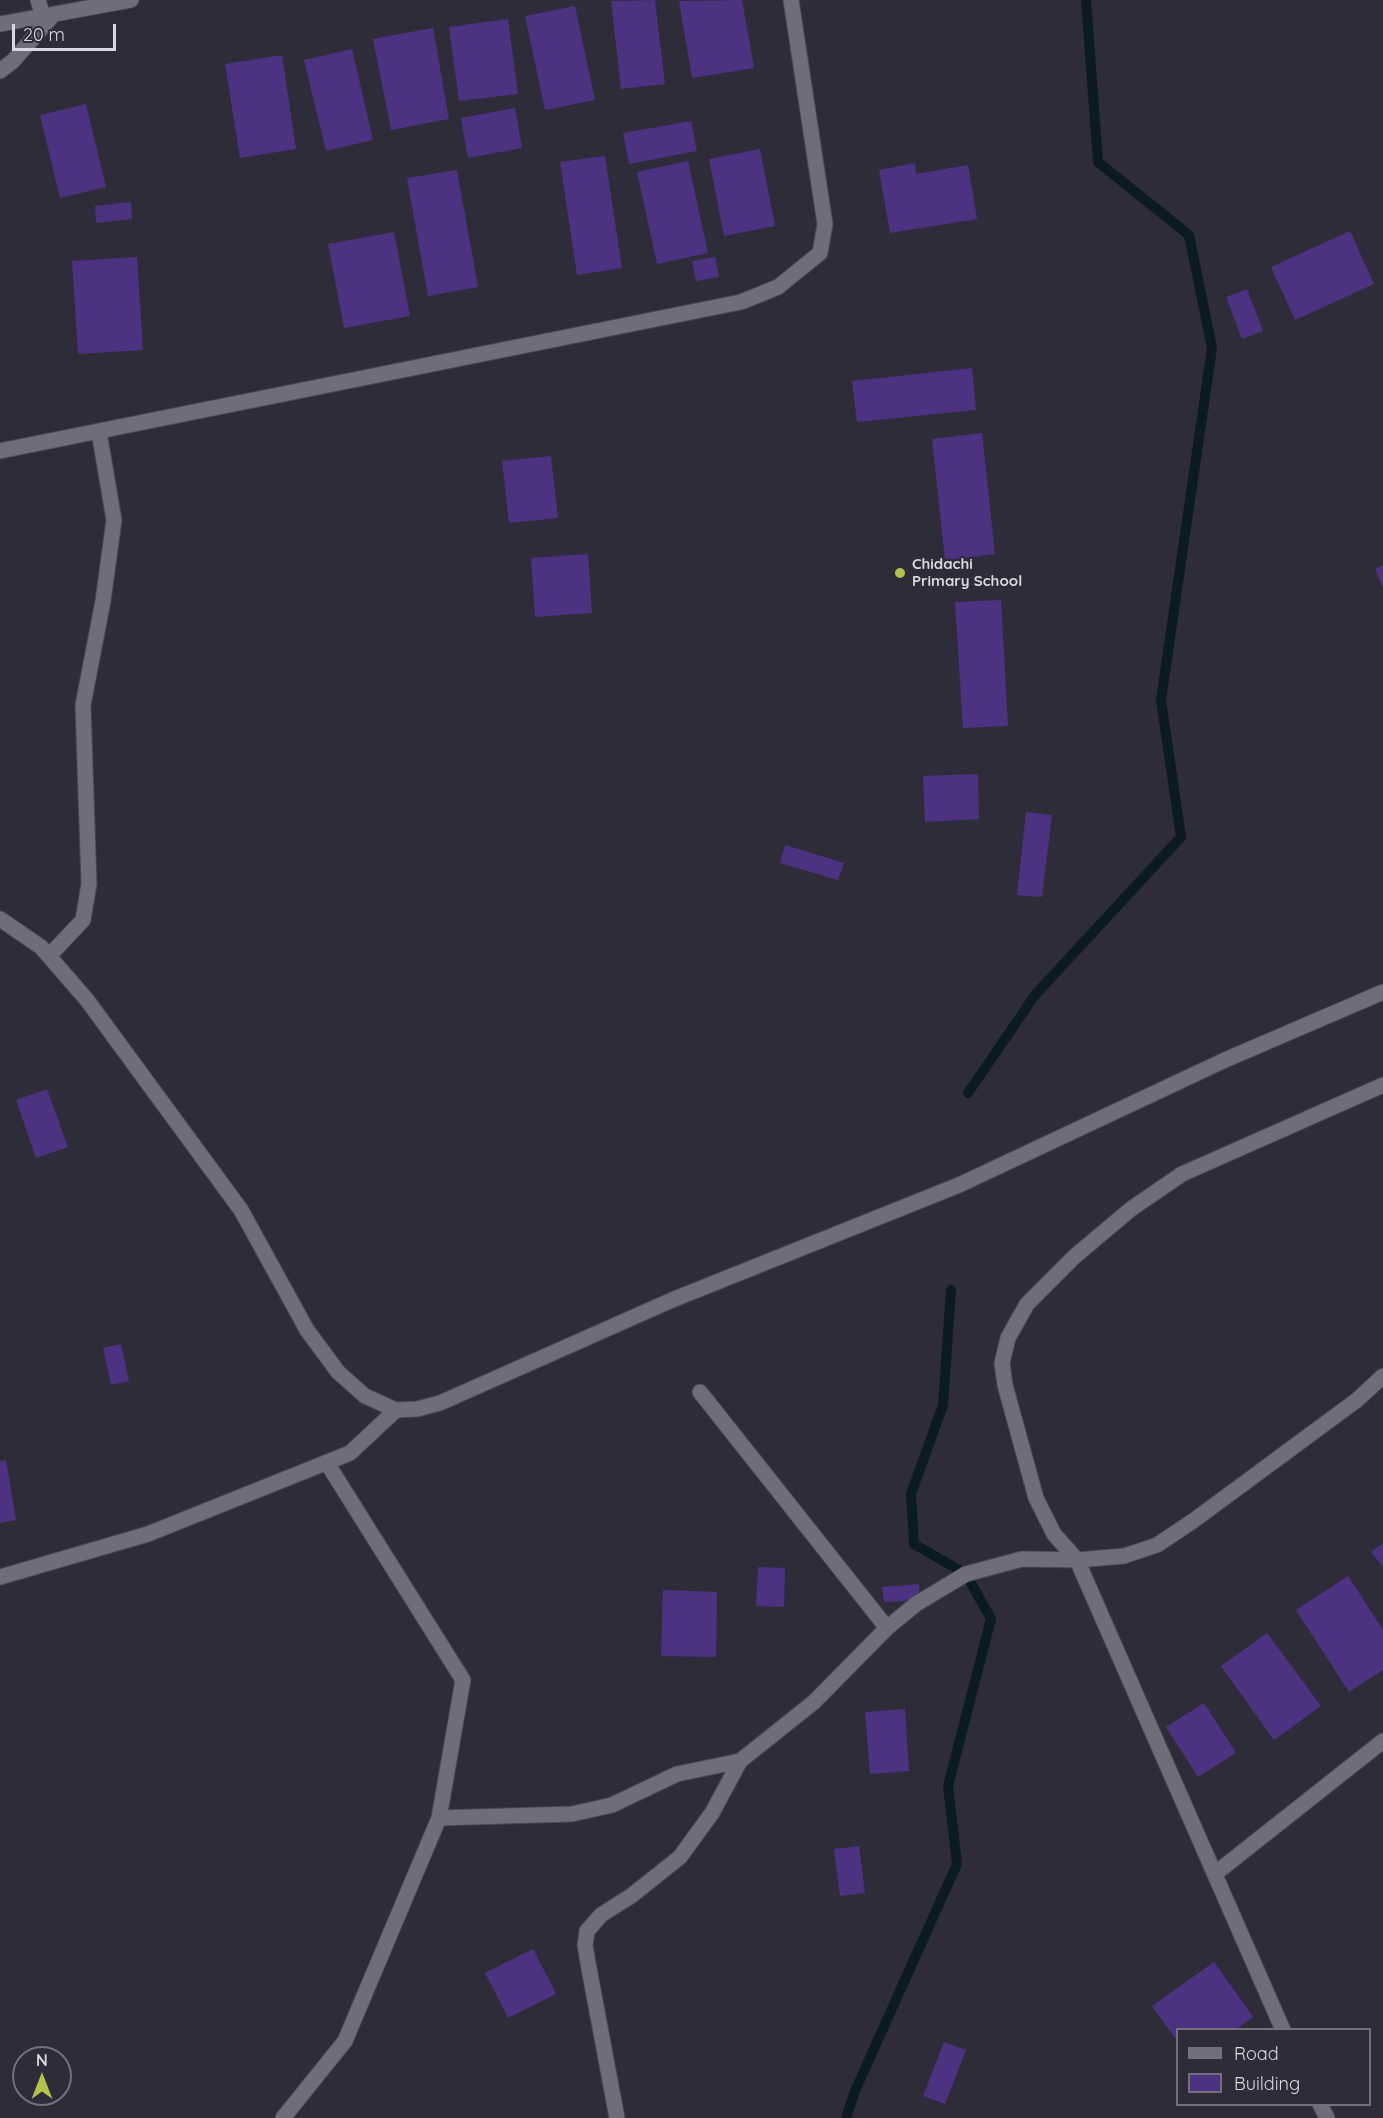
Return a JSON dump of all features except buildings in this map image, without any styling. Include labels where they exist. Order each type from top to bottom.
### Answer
[{"type":"street","points":[[38,0],[48,15]]},
{"type":"street","points":[[0,24],[131,0]]},
{"type":"street","points":[[0,451],[741,302],[778,287],[820,253],[825,224],[791,0]]},
{"type":"street","points":[[0,72],[13,61],[48,15]]},
{"type":"street","points":[[49,956],[83,920],[89,884],[83,705],[103,601],[114,519],[99,432]]},
{"type":"street","points":[[0,919],[41,946],[87,1000],[242,1210],[307,1330],[338,1372],[365,1396],[396,1410],[417,1409],[440,1403],[672,1300],[958,1185],[1225,1060],[1383,992]]},
{"type":"street","points":[[1282,2028],[1077,1560],[1054,1534],[1036,1498],[1005,1385],[1002,1363],[1008,1338],[1027,1305],[1074,1257],[1123,1216],[1182,1174],[1383,1085]]},
{"type":"street","points":[[616,2118],[585,1945],[587,1931],[602,1915],[631,1896],[680,1857],[712,1813],[740,1761],[814,1702],[886,1628],[916,1604],[966,1574],[1023,1559],[1077,1560],[1124,1556],[1157,1545],[1357,1400],[1383,1376]]},
{"type":"street","points":[[700,1392],[886,1628]]},
{"type":"street","points":[[0,1577],[148,1534],[327,1463],[350,1453],[396,1410]]},
{"type":"street","points":[[283,2118],[345,2041],[439,1818],[463,1680],[327,1463]]},
{"type":"street","points":[[1216,1873],[1383,1741]]},
{"type":"street","points":[[439,1818],[572,1814],[612,1805],[677,1774],[740,1761]]},
{"type":"waterway","points":[[968,1093],[1035,995],[1181,837],[1161,700],[1212,348],[1189,235],[1098,162],[1086,0]]},
{"type":"waterway","points":[[846,2118],[855,2091],[957,1864],[948,1786],[991,1619],[966,1574],[914,1544],[911,1494],[943,1405],[951,1290]]},
{"type":"place","name":"Chidachi Primary School","points":[[900,573]]}]
